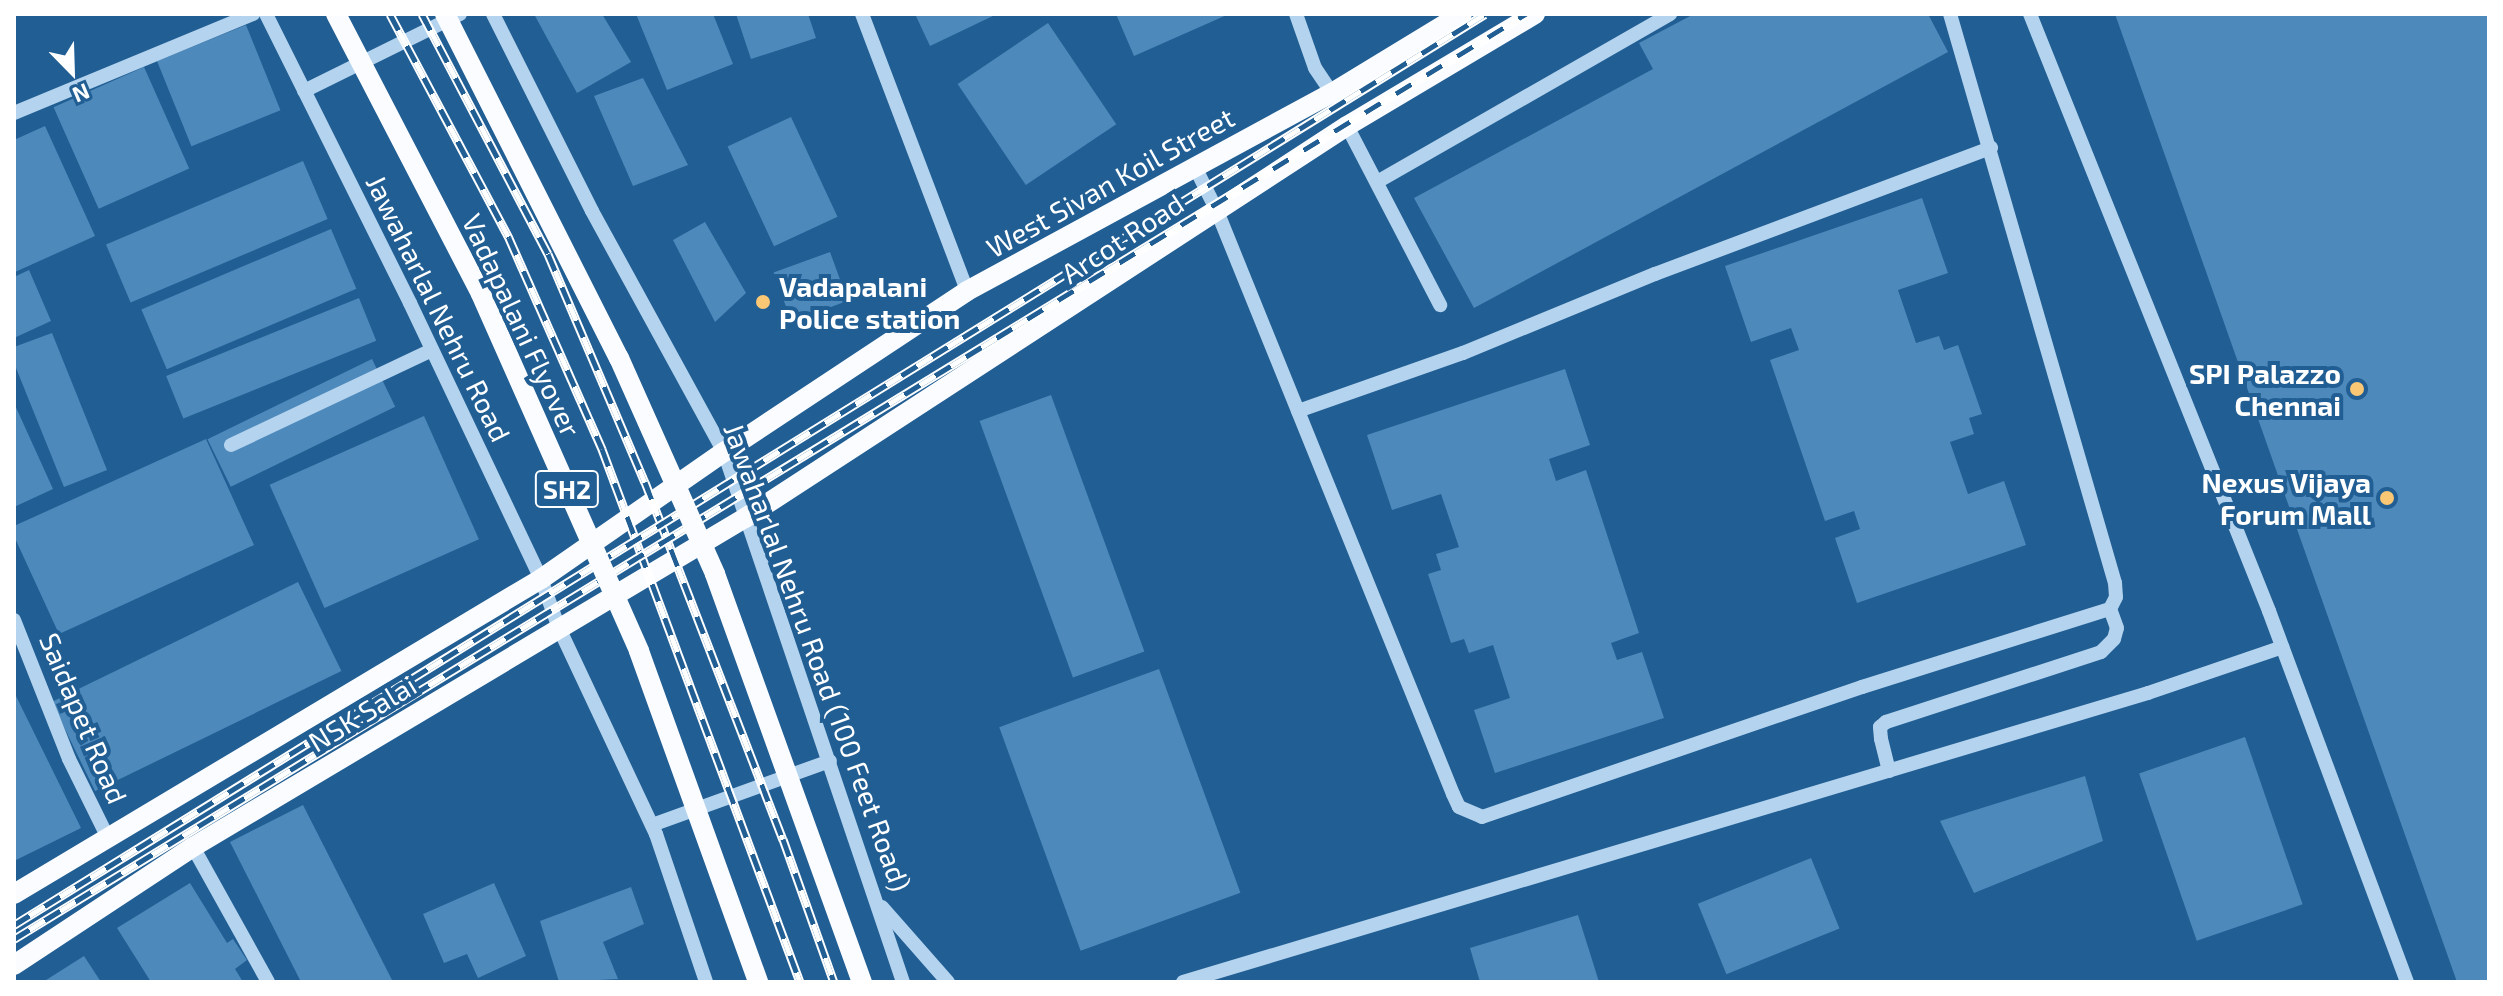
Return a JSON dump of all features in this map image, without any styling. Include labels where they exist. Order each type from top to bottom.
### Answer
[{"type":"main road","name":"Vadapalani Flyover","points":[[336,14],[481,294],[639,651],[758,982]]},
{"type":"main road","points":[[445,14],[619,358],[715,574],[862,982]]},
{"type":"main road","points":[[1332,93],[1462,14]]},
{"type":"main road","name":"Arcot Road","points":[[745,518],[1510,20],[1535,14]]},
{"type":"main road","name":"West Sivan Koil Street","points":[[14,894],[541,579],[724,452],[967,291],[1332,93]]},
{"type":"main road","name":"NSK Salai","points":[[14,965],[193,847],[745,518]]},
{"type":"street","points":[[14,113],[253,14]]},
{"type":"street","name":"Jawaharlal Nehru Road","points":[[266,14],[432,350],[541,579],[559,628]]},
{"type":"street","points":[[304,91],[460,14]]},
{"type":"street","name":"Jawaharlal Nehru Road (100 Feet Road)","points":[[493,14],[592,211],[724,452],[903,982]]},
{"type":"street","points":[[862,14],[967,291]]},
{"type":"street","points":[[1296,14],[1315,68],[1332,93]]},
{"type":"street","points":[[1377,182],[1670,14]]},
{"type":"street","points":[[1195,167],[1217,211],[1453,794],[1459,807],[1470,814],[1490,814],[1862,687],[2110,609],[2116,597],[2115,583],[1950,14]]},
{"type":"street","points":[[2030,14],[2282,647],[2407,982]]},
{"type":"street","points":[[1347,126],[1440,305]]},
{"type":"street","points":[[1298,411],[1463,353],[1655,274],[1991,148]]},
{"type":"street","points":[[231,445],[432,350]]},
{"type":"street","points":[[1889,771],[1880,727],[1886,722],[2101,652],[2114,639],[2117,628],[2110,609]]},
{"type":"street","name":"Saidapet Road","points":[[14,620],[69,759],[107,836]]},
{"type":"street","points":[[559,628],[652,825],[706,982]]},
{"type":"street","points":[[1183,982],[2148,693],[2282,647]]},
{"type":"street","points":[[652,825],[830,761]]},
{"type":"street","points":[[193,847],[268,982]]},
{"type":"street","points":[[878,902],[948,982]]},
{"type":"building","points":[[534,14],[602,14],[631,62],[577,93]]},
{"type":"building","points":[[636,14],[713,14],[733,64],[667,90]]},
{"type":"building","points":[[736,14],[808,14],[816,38],[751,59]]},
{"type":"building","points":[[915,14],[997,14],[930,46]]},
{"type":"building","points":[[1116,14],[1229,14],[1134,56]]},
{"type":"building","points":[[1694,14],[1928,14],[1948,52],[1474,308],[1414,198],[1653,69],[1639,43]]},
{"type":"building","name":"Nexus Vijaya Forum Mall","points":[[2115,14],[2489,14],[2489,982],[2457,982]]},
{"type":"building","points":[[1048,23],[1116,124],[1026,185],[958,84]]},
{"type":"building","points":[[246,25],[280,110],[191,146],[157,61]]},
{"type":"building","points":[[144,67],[189,168],[99,209],[54,107]]},
{"type":"building","points":[[643,78],[688,165],[633,186],[594,96]]},
{"type":"building","points":[[791,117],[837,217],[774,246],[728,147]]},
{"type":"building","points":[[45,126],[95,236],[15,272],[14,140]]},
{"type":"building","points":[[303,161],[328,219],[131,303],[106,245]]},
{"type":"building","points":[[1922,198],[1948,273],[1898,290],[1916,343],[1939,336],[1944,350],[1958,345],[1982,414],[1969,418],[1974,434],[1950,442],[1968,494],[2004,481],[2026,545],[1857,603],[1835,538],[1860,529],[1854,511],[1825,521],[1770,360],[1799,350],[1791,328],[1751,342],[1725,266]]},
{"type":"building","points":[[705,222],[746,293],[715,322],[673,240]]},
{"type":"building","points":[[331,229],[356,289],[167,369],[141,309]]},
{"type":"building","points":[[830,252],[848,301],[791,321],[774,273]]},
{"type":"building","points":[[29,270],[51,321],[14,338],[14,277]]},
{"type":"building","points":[[359,298],[376,341],[183,419],[166,376]]},
{"type":"building","points":[[52,333],[107,470],[64,487],[14,363],[14,347]]},
{"type":"building","points":[[372,359],[395,407],[231,487],[208,439]]},
{"type":"building","points":[[1565,369],[1590,445],[1549,459],[1556,481],[1586,470],[1639,633],[1611,643],[1617,660],[1642,652],[1664,718],[1495,773],[1474,710],[1510,698],[1493,645],[1469,653],[1464,639],[1451,643],[1428,574],[1441,570],[1436,554],[1459,547],[1441,494],[1392,510],[1367,435]]},
{"type":"building","points":[[1051,395],[1144,652],[1073,678],[980,421]]},
{"type":"building","points":[[14,403],[53,489],[14,507]]},
{"type":"building","points":[[424,416],[479,539],[325,608],[270,485]]},
{"type":"building","points":[[206,439],[254,545],[59,634],[14,536],[14,526]]},
{"type":"building","points":[[298,582],[341,671],[95,791],[52,702]]},
{"type":"building","points":[[1159,669],[1240,893],[1081,951],[999,727]]},
{"type":"building","points":[[14,692],[81,828],[14,861]]},
{"type":"building","points":[[2245,737],[2303,904],[2197,941],[2139,773]]},
{"type":"building","points":[[2085,776],[2103,841],[1974,893],[1940,821]]},
{"type":"building","points":[[303,805],[393,982],[301,982],[230,842]]},
{"type":"building","points":[[1811,858],[1839,928],[1726,974],[1698,904]]},
{"type":"building","points":[[190,883],[227,943],[233,939],[247,960],[235,969],[243,982],[151,982],[117,928]]},
{"type":"building","points":[[494,883],[526,956],[478,978],[467,954],[444,963],[423,914]]},
{"type":"building","points":[[631,887],[644,924],[603,942],[618,979],[559,982],[540,921]]},
{"type":"building","points":[[1578,915],[1599,982],[1480,982],[1470,948]]},
{"type":"building","points":[[84,956],[101,982],[43,982]]},
{"type":"railway","points":[[390,14],[509,238],[602,449],[800,982]]},
{"type":"railway","points":[[422,14],[548,254],[645,482],[783,839],[834,982]]},
{"type":"railway","points":[[14,925],[1485,14]]},
{"type":"railway","points":[[14,939],[1526,14]]},
{"type":"place","name":"Vadapalani Police station","points":[[763,302]]},
{"type":"place","name":"SPI Palazzo Chennai","points":[[2357,389]]},
{"type":"place","name":"Nexus Vijaya Forum Mall","points":[[2387,498]]}]
